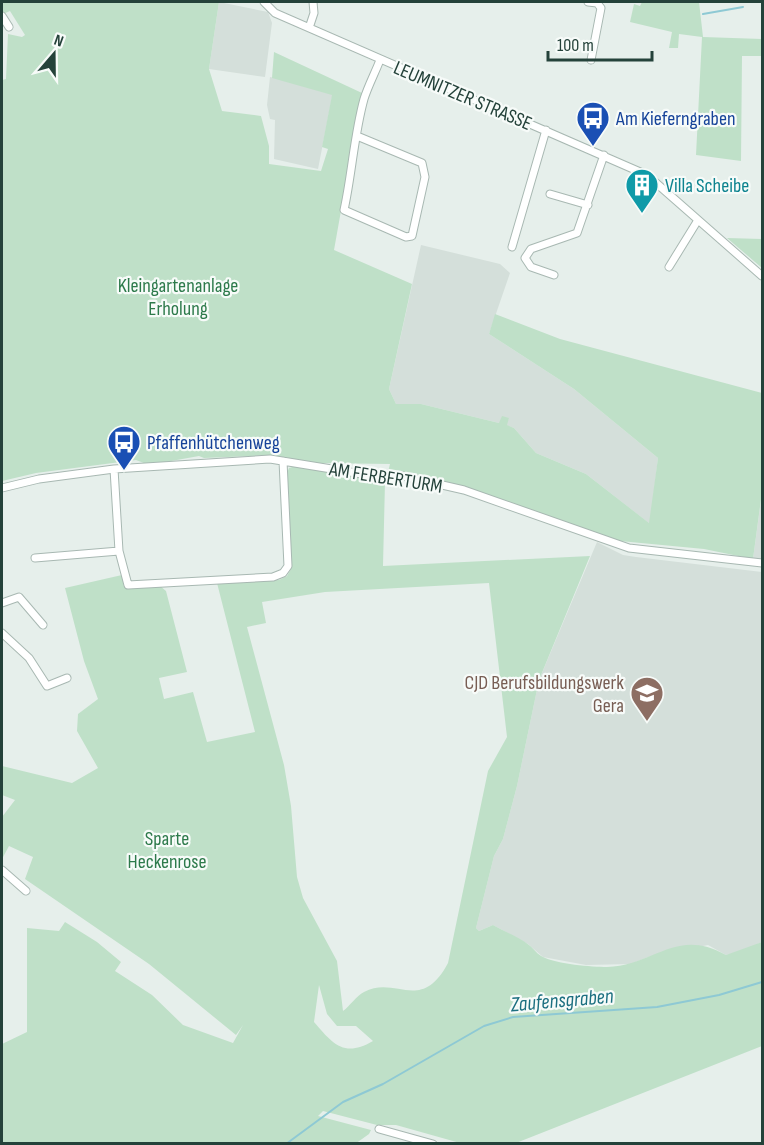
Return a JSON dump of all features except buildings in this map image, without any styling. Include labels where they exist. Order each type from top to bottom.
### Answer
[{"type":"street","name":"LEUMNITZER STRASSE","points":[[264,2],[275,13],[648,175],[762,276]]},
{"type":"street","points":[[309,28],[314,13],[312,2]]},
{"type":"street","points":[[588,2],[597,3],[601,8],[591,60]]},
{"type":"street","points":[[2,16],[9,27]]},
{"type":"street","name":"LEUMNITZER STRASSE","points":[[357,136],[422,163],[426,177],[412,236],[406,237],[344,210],[357,136],[364,99],[380,60]]},
{"type":"street","name":"LEUMNITZER STRASSE","points":[[512,248],[546,130]]},
{"type":"street","points":[[554,275],[531,267],[525,258],[526,254],[531,249],[578,233],[604,155]]},
{"type":"street","points":[[550,194],[588,205]]},
{"type":"street","points":[[669,267],[698,220]]},
{"type":"street","name":"AM FERBERTURM","points":[[2,488],[39,479],[114,469],[252,459],[283,461],[381,477],[403,477],[464,490],[629,548],[762,563]]},
{"type":"street","points":[[114,469],[119,551],[128,585],[166,584],[273,577],[283,573],[288,566],[283,461]]},
{"type":"street","points":[[35,558],[119,551]]},
{"type":"street","points":[[2,603],[19,597],[43,624]]},
{"type":"street","points":[[2,633],[29,658],[48,686],[67,678]]},
{"type":"street","points":[[2,870],[26,891]]},
{"type":"street","points":[[379,1130],[433,1143]]},
{"type":"shaded area","points":[[219,2],[268,12],[272,23],[265,77],[209,69]]},
{"type":"shaded area","points":[[270,77],[333,92],[318,169],[274,159],[275,120],[270,119],[267,105]]},
{"type":"shaded area","points":[[421,245],[500,264],[510,273],[489,334],[574,389],[658,458],[650,524],[586,474],[536,453],[514,428],[506,425],[509,418],[499,423],[421,404],[396,404],[389,389]]},
{"type":"shaded area","points":[[762,493],[762,560],[753,559]]},
{"type":"shaded area","name":"CJD Berufsbildungswerk Gera","points":[[597,542],[623,555],[762,572],[762,942],[740,952],[726,955],[708,945],[648,957],[631,964],[586,965],[543,957],[528,944],[493,925],[479,931],[476,928],[494,856],[503,839],[517,786],[539,680]]},
{"type":"green space","name":"Kleingartenanlage Erholung","points":[[2,2],[219,2],[209,69],[222,111],[261,116],[269,146],[269,164],[321,171],[328,149],[322,147],[332,95],[272,78],[274,52],[362,93],[334,250],[412,284],[389,389],[396,404],[421,404],[499,423],[502,416],[509,418],[507,425],[514,428],[536,453],[586,474],[649,523],[658,458],[574,389],[489,334],[495,314],[560,339],[762,393],[762,492],[753,559],[704,549],[620,541],[458,486],[388,472],[390,464],[317,463],[272,455],[204,458],[199,456],[149,465],[136,460],[36,473],[2,481],[2,80],[6,79],[8,34],[22,37],[25,35],[10,11],[3,14]]},
{"type":"green space","points":[[642,2],[699,2],[703,37],[762,39],[762,56],[742,56],[741,161],[696,155],[702,37],[679,34],[678,48],[669,48],[672,32],[630,22],[634,4],[640,6]]},
{"type":"green space","points":[[727,238],[762,239],[762,268]]},
{"type":"green space","name":"Sparte Heckenrose","points":[[296,466],[385,482],[383,566],[590,556],[539,680],[517,786],[503,839],[494,856],[476,928],[479,931],[493,925],[521,939],[539,955],[557,962],[601,967],[624,965],[679,946],[709,947],[726,955],[762,942],[762,1046],[516,1143],[460,1143],[396,1125],[377,1125],[323,1111],[318,1116],[371,1130],[355,1144],[2,1143],[2,1044],[27,1032],[27,928],[59,931],[65,922],[97,942],[121,962],[115,971],[152,995],[183,1025],[233,1043],[243,1025],[236,1035],[149,964],[25,879],[33,857],[9,846],[2,859],[2,817],[15,800],[2,795],[2,766],[72,783],[98,768],[77,731],[78,714],[98,699],[84,661],[65,588],[122,575],[124,587],[160,586],[166,591],[187,672],[159,678],[164,699],[193,692],[207,742],[255,732],[217,583],[279,580],[287,576],[291,569],[287,473],[289,468]],"holes":[[[489,583],[507,737],[488,771],[448,963],[438,978],[428,987],[418,990],[376,988],[361,994],[343,1011],[337,961],[303,898],[297,877],[291,806],[284,765],[247,627],[266,623],[262,602],[325,592]],[[319,985],[327,1014],[337,1026],[356,1026],[373,1041],[363,1046],[347,1048],[327,1037],[314,1022]]]},
{"type":"waterway","points":[[703,14],[743,7]]},
{"type":"waterway","name":"Zaufensgraben","points":[[286,1144],[343,1102],[383,1084],[484,1026],[513,1017],[657,1007],[719,995],[762,982]]},
{"type":"place","name":"Am Kieferngraben","points":[[593,147]]},
{"type":"place","name":"Villa Scheibe","points":[[642,214]]},
{"type":"place","name":"Pfaffenhütchenweg","points":[[124,471]]},
{"type":"place","name":"CJD Berufsbildungswerk Gera","points":[[647,722]]}]
